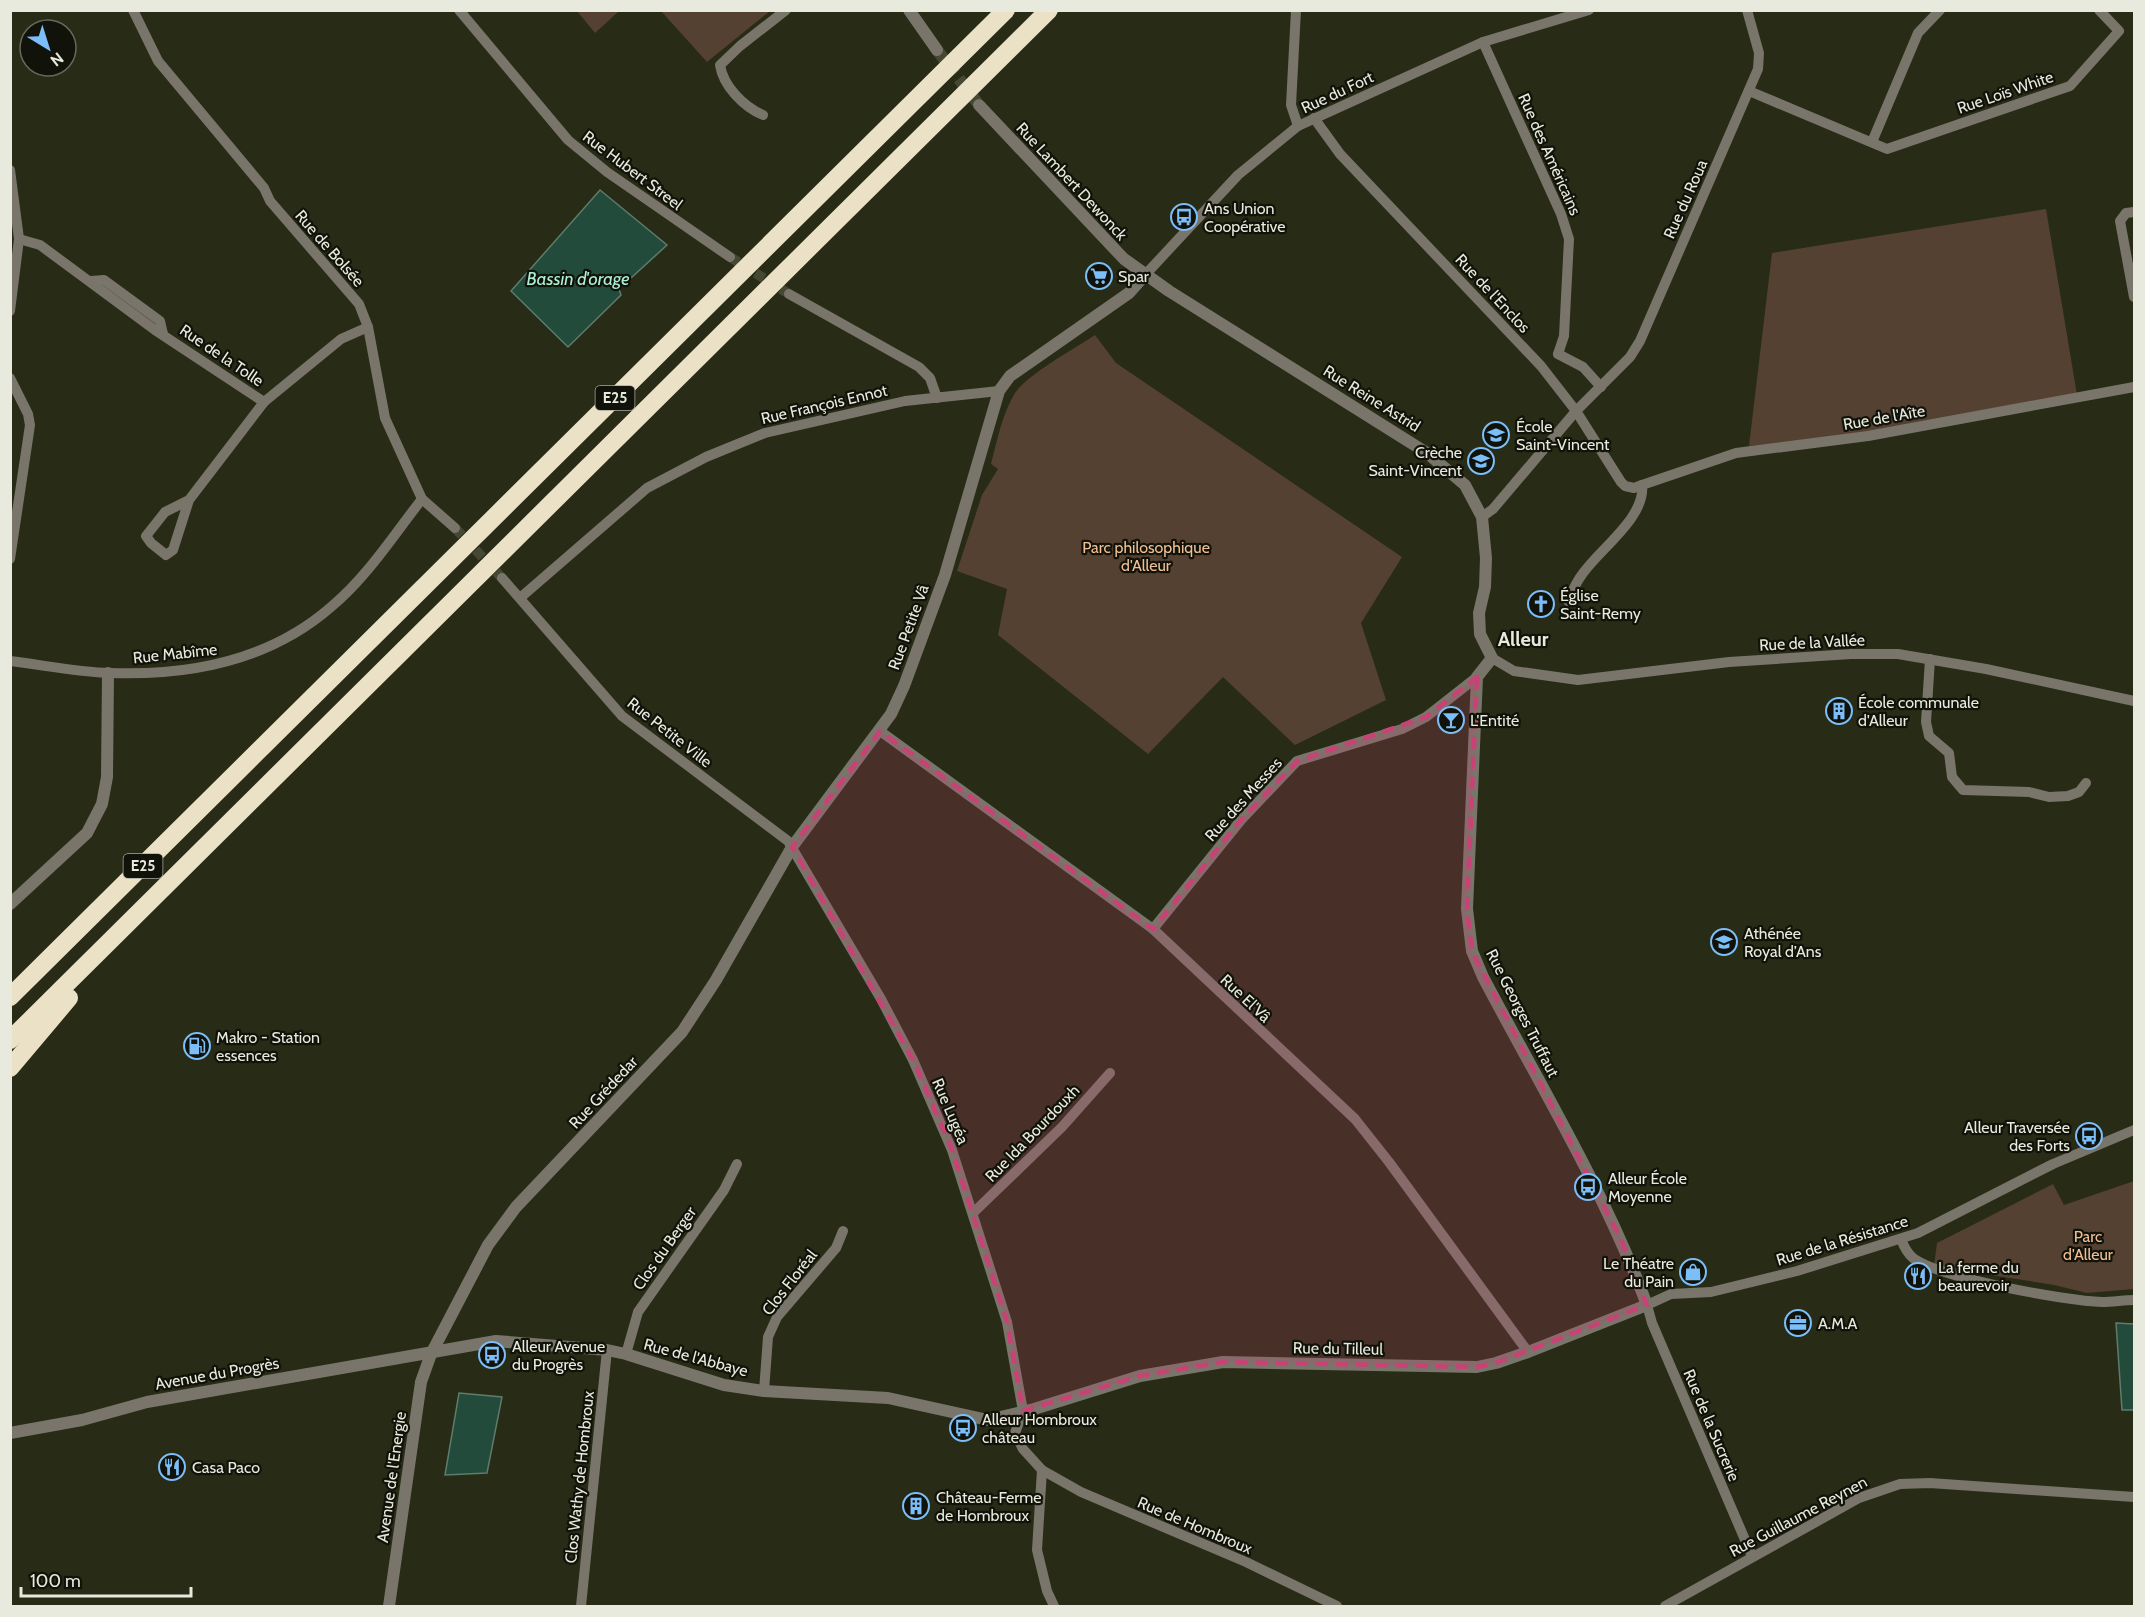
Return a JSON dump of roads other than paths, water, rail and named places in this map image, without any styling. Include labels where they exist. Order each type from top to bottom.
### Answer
[{"type":"highway","name":"E25","points":[[10,997],[1006,10]]},
{"type":"highway","name":"E25","points":[[10,1040],[1049,10]]},
{"type":"highway","points":[[10,1068],[60,1008],[229,834],[245,807]]},
{"type":"street","name":"Rue de Bolsée","points":[[133,10],[158,62],[264,188],[270,201],[358,304],[368,327],[385,418],[422,500],[454,528]]},
{"type":"street","name":"Rue Hubert Streel","points":[[459,10],[568,140],[607,172],[730,257]]},
{"type":"street","points":[[763,115],[751,110],[732,90],[721,75],[720,65],[786,10]]},
{"type":"street","points":[[909,10],[937,50]]},
{"type":"street","points":[[1296,10],[1291,105],[1299,126]]},
{"type":"street","name":"Rue du Fort","points":[[1145,275],[1238,175],[1299,126],[1483,42],[1589,10]]},
{"type":"street","name":"Rue du Roua","points":[[1482,516],[1493,509],[1576,411],[1630,357],[1640,341],[1758,69],[1759,53],[1747,10]]},
{"type":"street","points":[[1749,91],[1872,142],[1918,33],[1940,10]]},
{"type":"street","name":"Rue Loïs White","points":[[1872,142],[1887,149],[2070,86],[2119,31],[2099,10]]},
{"type":"street","name":"Rue des Américains","points":[[1483,42],[1562,214],[1569,239],[1564,336],[1558,354]]},
{"type":"street","name":"Rue Lambert Dewonck","points":[[979,105],[1124,259],[1145,275]]},
{"type":"street","name":"Rue de l'Enclos","points":[[1314,118],[1340,154],[1542,366],[1576,411],[1621,482],[1625,486],[1634,488],[1642,485]]},
{"type":"street","points":[[10,170],[19,239],[10,311]]},
{"type":"street","points":[[2134,212],[2126,213],[2120,221],[2132,264],[2134,297]]},
{"type":"street","name":"Rue de la Tolle","points":[[19,239],[40,245],[163,334],[264,402]]},
{"type":"street","points":[[999,391],[1010,376],[1130,293],[1145,275]]},
{"type":"street","name":"Rue Reine Astrid","points":[[1145,275],[1427,453],[1465,485],[1482,516],[1486,558],[1485,587],[1479,613],[1480,634],[1492,658]]},
{"type":"street","points":[[789,294],[920,367],[930,378],[937,398]]},
{"type":"street","points":[[189,500],[165,512],[146,536],[166,555],[173,550],[189,500],[264,402],[341,339],[368,327]]},
{"type":"street","points":[[1542,366],[1558,354],[1583,367],[1600,387]]},
{"type":"street","points":[[10,378],[28,414],[30,425],[10,559]]},
{"type":"street","name":"Rue de l'Aîte","points":[[1642,485],[1736,453],[1868,436],[2134,387]]},
{"type":"street","name":"Rue François Ennot","points":[[520,598],[647,488],[706,457],[765,433],[905,402],[964,393],[999,391]]},
{"type":"street","name":"Rue Petite Vâ","points":[[792,847],[880,731],[904,687],[945,575],[999,391]]},
{"type":"street","points":[[1568,601],[1580,577],[1637,510],[1643,494],[1642,485]]},
{"type":"street","name":"Rue Mabîme","points":[[10,661],[108,673],[137,673],[224,664],[282,642],[304,628],[362,577],[422,500]]},
{"type":"street","name":"Rue Petite Ville","points":[[502,578],[622,716],[759,818],[788,841],[792,847]]},
{"type":"street","name":"Rue de la Vallée","points":[[1492,658],[1514,671],[1578,680],[1729,662],[1898,654],[1986,669],[2134,701]]},
{"type":"street","points":[[1477,677],[1492,658]]},
{"type":"street","points":[[1930,659],[1926,722],[1929,736],[1949,753],[1952,777],[1959,787],[1963,790],[1984,792],[2029,792],[2049,797],[2068,796],[2079,792],[2086,783]]},
{"type":"street","points":[[10,904],[87,833],[102,804],[107,777],[108,673]]},
{"type":"street","name":"Rue des Messes","points":[[1153,929],[1240,820],[1297,761],[1402,729],[1426,717],[1477,677]]},
{"type":"street","name":"Rue Georges Truffaut","points":[[1477,677],[1467,909],[1472,951],[1483,977],[1602,1199],[1628,1253],[1647,1305]]},
{"type":"street","name":"Rue El'Vâ","points":[[880,731],[1153,929],[1355,1119],[1389,1161],[1527,1352]]},
{"type":"street","name":"Rue Lugéa","points":[[792,847],[875,989],[913,1060],[952,1150],[1007,1322],[1023,1411]]},
{"type":"street","name":"Rue Grédedar","points":[[431,1354],[488,1245],[516,1207],[682,1032],[716,980],[792,847]]},
{"type":"street","name":"Rue Ida Bourdouxh","points":[[973,1213],[1062,1127],[1110,1072]]},
{"type":"street","name":"Rue de la Résistance","points":[[1647,1305],[1671,1294],[1711,1292],[1797,1271],[1918,1233],[2053,1164],[2134,1130]]},
{"type":"street","name":"Clos du Berger","points":[[626,1354],[638,1312],[724,1190],[737,1164]]},
{"type":"street","name":"Clos Floréal","points":[[764,1391],[768,1337],[777,1317],[836,1248],[843,1231]]},
{"type":"street","points":[[1901,1239],[1905,1250],[1914,1259],[1929,1267],[1970,1278],[2102,1302],[2134,1300]]},
{"type":"street","name":"Rue du Tilleul","points":[[1023,1411],[1140,1376],[1223,1362],[1478,1367],[1527,1352],[1647,1305]]},
{"type":"street","name":"Rue de la Sucrerie","points":[[1647,1305],[1652,1323],[1752,1556]]},
{"type":"street","name":"Rue de l'Abbaye","points":[[431,1354],[496,1341],[607,1350],[724,1385],[764,1391],[888,1398],[988,1420],[1023,1411]]},
{"type":"street","name":"Clos Wathy de Hombroux","points":[[581,1606],[607,1350]]},
{"type":"street","name":"Avenue du Progrès","points":[[10,1433],[82,1420],[147,1402],[431,1354]]},
{"type":"street","name":"Avenue de l'Energie","points":[[389,1606],[421,1382],[431,1354]]},
{"type":"street","name":"Rue de Hombroux","points":[[1023,1411],[1015,1433],[1023,1449],[1042,1470],[1081,1492],[1246,1562],[1337,1606]]},
{"type":"street","points":[[1042,1470],[1037,1550],[1047,1591],[1054,1606]]},
{"type":"street","name":"Rue Guillaume Reynen","points":[[1665,1606],[1859,1498],[1900,1484],[1930,1483],[2134,1497]]},
{"type":"water","name":"Bassin d'orage","points":[[600,190],[667,245],[619,289],[621,295],[568,347],[511,291]]},
{"type":"water","points":[[2116,1323],[2134,1324],[2134,1410],[2122,1410]]},
{"type":"water","points":[[459,1393],[502,1397],[487,1473],[445,1475]]},
{"type":"tunnel","points":[[937,50],[979,105]]},
{"type":"tunnel","points":[[730,257],[789,294]]},
{"type":"tunnel","points":[[455,528],[502,578]]},
{"type":"place","name":"Ans Union Coopérative","points":[[1184,217]]},
{"type":"place","name":"Spar","points":[[1099,276]]},
{"type":"place","name":"École Saint-Vincent","points":[[1496,435]]},
{"type":"place","name":"Crèche Saint-Vincent","points":[[1481,461]]},
{"type":"place","name":"Église Saint-Remy","points":[[1541,604]]},
{"type":"place","name":"École communale d'Alleur","points":[[1839,711]]},
{"type":"place","name":"L'Entité","points":[[1451,720]]},
{"type":"place","name":"Athénée Royal d’Ans","points":[[1724,942]]},
{"type":"place","name":"Makro - Station essences","points":[[197,1046]]},
{"type":"place","name":"Alleur Traversée des Forts","points":[[2089,1136]]},
{"type":"place","name":"Alleur École Moyenne","points":[[1588,1187]]},
{"type":"place","name":"Le Théatre du Pain","points":[[1693,1272]]},
{"type":"place","name":"La ferme du beaurevoir","points":[[1918,1276]]},
{"type":"place","name":"A.M.A","points":[[1798,1323]]},
{"type":"place","name":"Alleur Avenue du Progrès","points":[[492,1355]]},
{"type":"place","name":"Alleur Hombroux château","points":[[963,1428]]},
{"type":"place","name":"Casa Paco","points":[[172,1467]]},
{"type":"place","name":"Château-Ferme de Hombroux","points":[[916,1506]]},
{"type":"district","name":"Alleur","points":[[1523,639]]},
{"type":"park label","name":"Parc philosophique d'Alleur","points":[[1146,556]]},
{"type":"park label","name":"Parc d'Alleur","points":[[2088,1245]]}]
